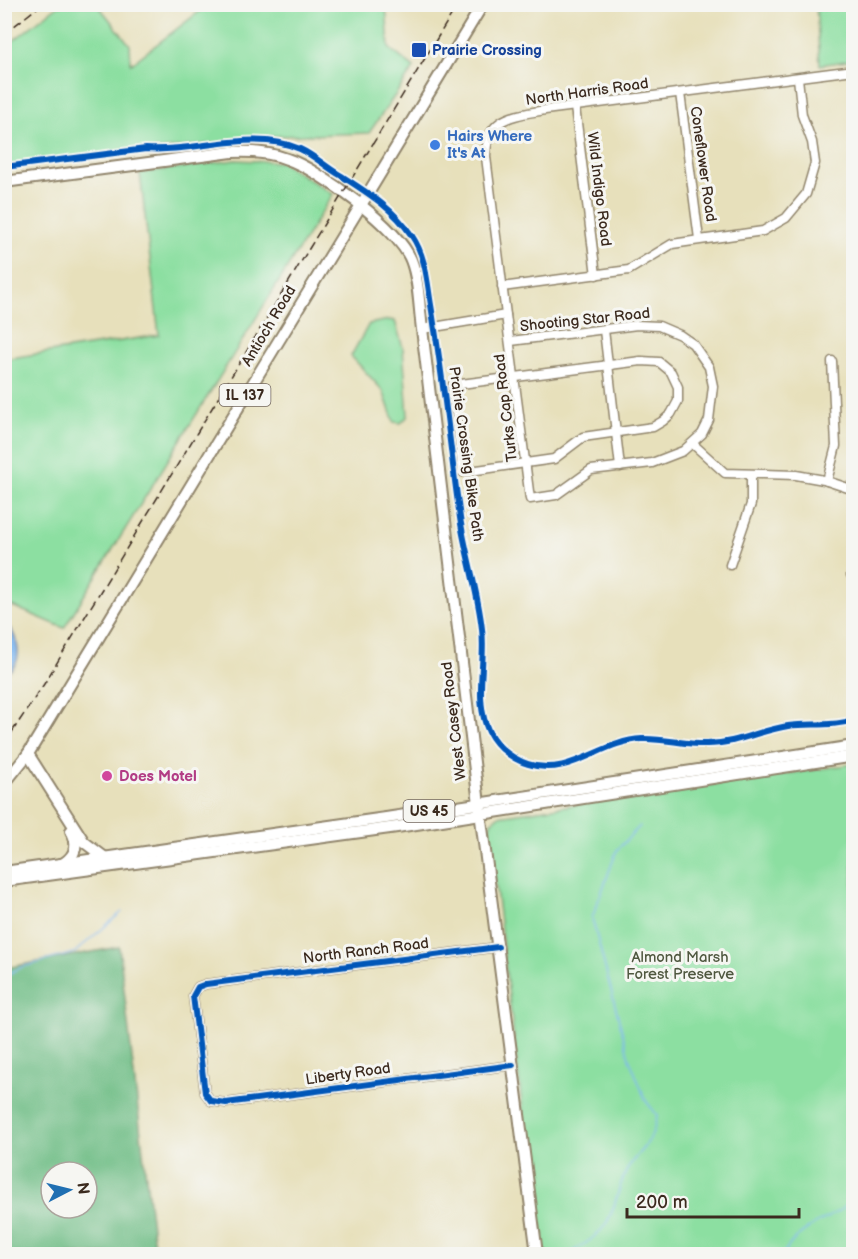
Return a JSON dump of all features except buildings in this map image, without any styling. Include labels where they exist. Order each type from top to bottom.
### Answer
[{"type":"main road","name":"Antioch Road","points":[[4,784],[25,758],[483,4]]},
{"type":"main road","name":"West Casey Road","points":[[4,182],[245,151],[275,155],[299,164],[359,205],[396,237],[410,259],[422,329],[537,1254]]},
{"type":"main road","name":"US 45","points":[[4,872],[480,809],[854,746]]},
{"type":"main road","name":"US 45","points":[[4,881],[480,809],[854,756]]},
{"type":"main road","points":[[25,758],[84,842],[104,857]]},
{"type":"main road","points":[[25,758],[74,836],[76,850],[63,864]]},
{"type":"main road","points":[[4,889],[17,879]]},
{"type":"street","name":"North Harris Road","points":[[507,315],[487,165],[488,139],[495,127],[512,115],[854,70]]},
{"type":"street","points":[[502,287],[629,270],[664,248],[699,239],[763,231],[786,218],[800,203],[811,182],[815,163],[812,142],[802,115],[798,78]]},
{"type":"street","name":"Coneflower Road","points":[[680,93],[699,239]]},
{"type":"street","name":"Wild Indigo Road","points":[[575,106],[596,275]]},
{"type":"street","points":[[422,329],[507,315]]},
{"type":"street","name":"Turks Cap Road","points":[[507,315],[530,499]]},
{"type":"street","name":"Shooting Star Road","points":[[511,341],[636,326],[658,326],[680,335],[698,351],[709,367],[714,394],[710,420],[693,444],[664,460],[591,470],[556,495],[530,499]]},
{"type":"street","points":[[604,330],[620,466]]},
{"type":"street","points":[[827,481],[836,446],[832,361]]},
{"type":"street","points":[[659,362],[671,372],[678,387],[678,401],[671,414],[653,427],[583,437],[554,459],[463,472],[453,385],[515,376],[608,364],[659,362]]},
{"type":"street","points":[[693,444],[725,473],[796,475],[827,481],[854,490]]},
{"type":"street","points":[[730,565],[751,504],[751,475]]},
{"type":"street","name":"North Ranch Road","points":[[203,1078],[193,993],[206,984],[498,947]]},
{"type":"street","name":"Liberty Road","points":[[203,1078],[207,1097],[211,1101],[226,1103],[513,1065]]},
{"type":"green space","points":[[59,5],[98,5],[130,45],[131,64],[208,5],[386,5],[389,48],[414,68],[369,133],[281,136],[5,167],[5,47]]},
{"type":"green space","points":[[816,5],[853,5],[853,60],[820,65]]},
{"type":"green space","points":[[235,160],[281,162],[333,194],[64,628],[5,603],[5,359],[159,335],[140,173]]},
{"type":"green space","points":[[395,321],[403,348],[408,416],[401,423],[394,422],[383,391],[351,356],[369,324]]},
{"type":"green space","name":"Almond Marsh Forest Preserve","points":[[853,764],[853,1254],[540,1254],[489,831],[491,822],[498,816]]},
{"type":"green space","points":[[119,947],[155,1254],[5,1254],[5,968]]},
{"type":"water","points":[[4,622],[13,634],[18,649],[16,663],[5,673]]},
{"type":"waterway","points":[[568,1254],[595,1236],[604,1227],[614,1208],[627,1169],[651,1137],[657,1115],[646,1101],[629,1058],[592,918],[617,850],[640,826]]},
{"type":"waterway","points":[[4,976],[22,967],[74,953],[122,912]]},
{"type":"waterway","points":[[783,1254],[799,1235],[854,1200]]},
{"type":"railway","points":[[4,34],[42,4]]},
{"type":"railway","points":[[4,744],[44,684],[458,4]]},
{"type":"cycle path","name":"Prairie Crossing Bike Path","points":[[4,167],[146,149],[184,148],[244,141],[282,143],[300,149],[360,188],[388,209],[405,226],[417,244],[427,278],[460,518],[482,629],[481,701],[483,713],[492,738],[514,758],[543,767],[557,766],[571,763],[627,741],[650,739],[699,744],[718,743],[788,726],[854,720]]},
{"type":"cycle path","points":[[498,947],[206,984],[198,987],[193,996],[205,1093],[211,1101],[226,1103],[513,1065]]},
{"type":"place","name":"Prairie Crossing","points":[[419,50]]},
{"type":"place","name":"Hairs Where It's At","points":[[435,145]]},
{"type":"place","name":"Does Motel","points":[[107,776]]}]
